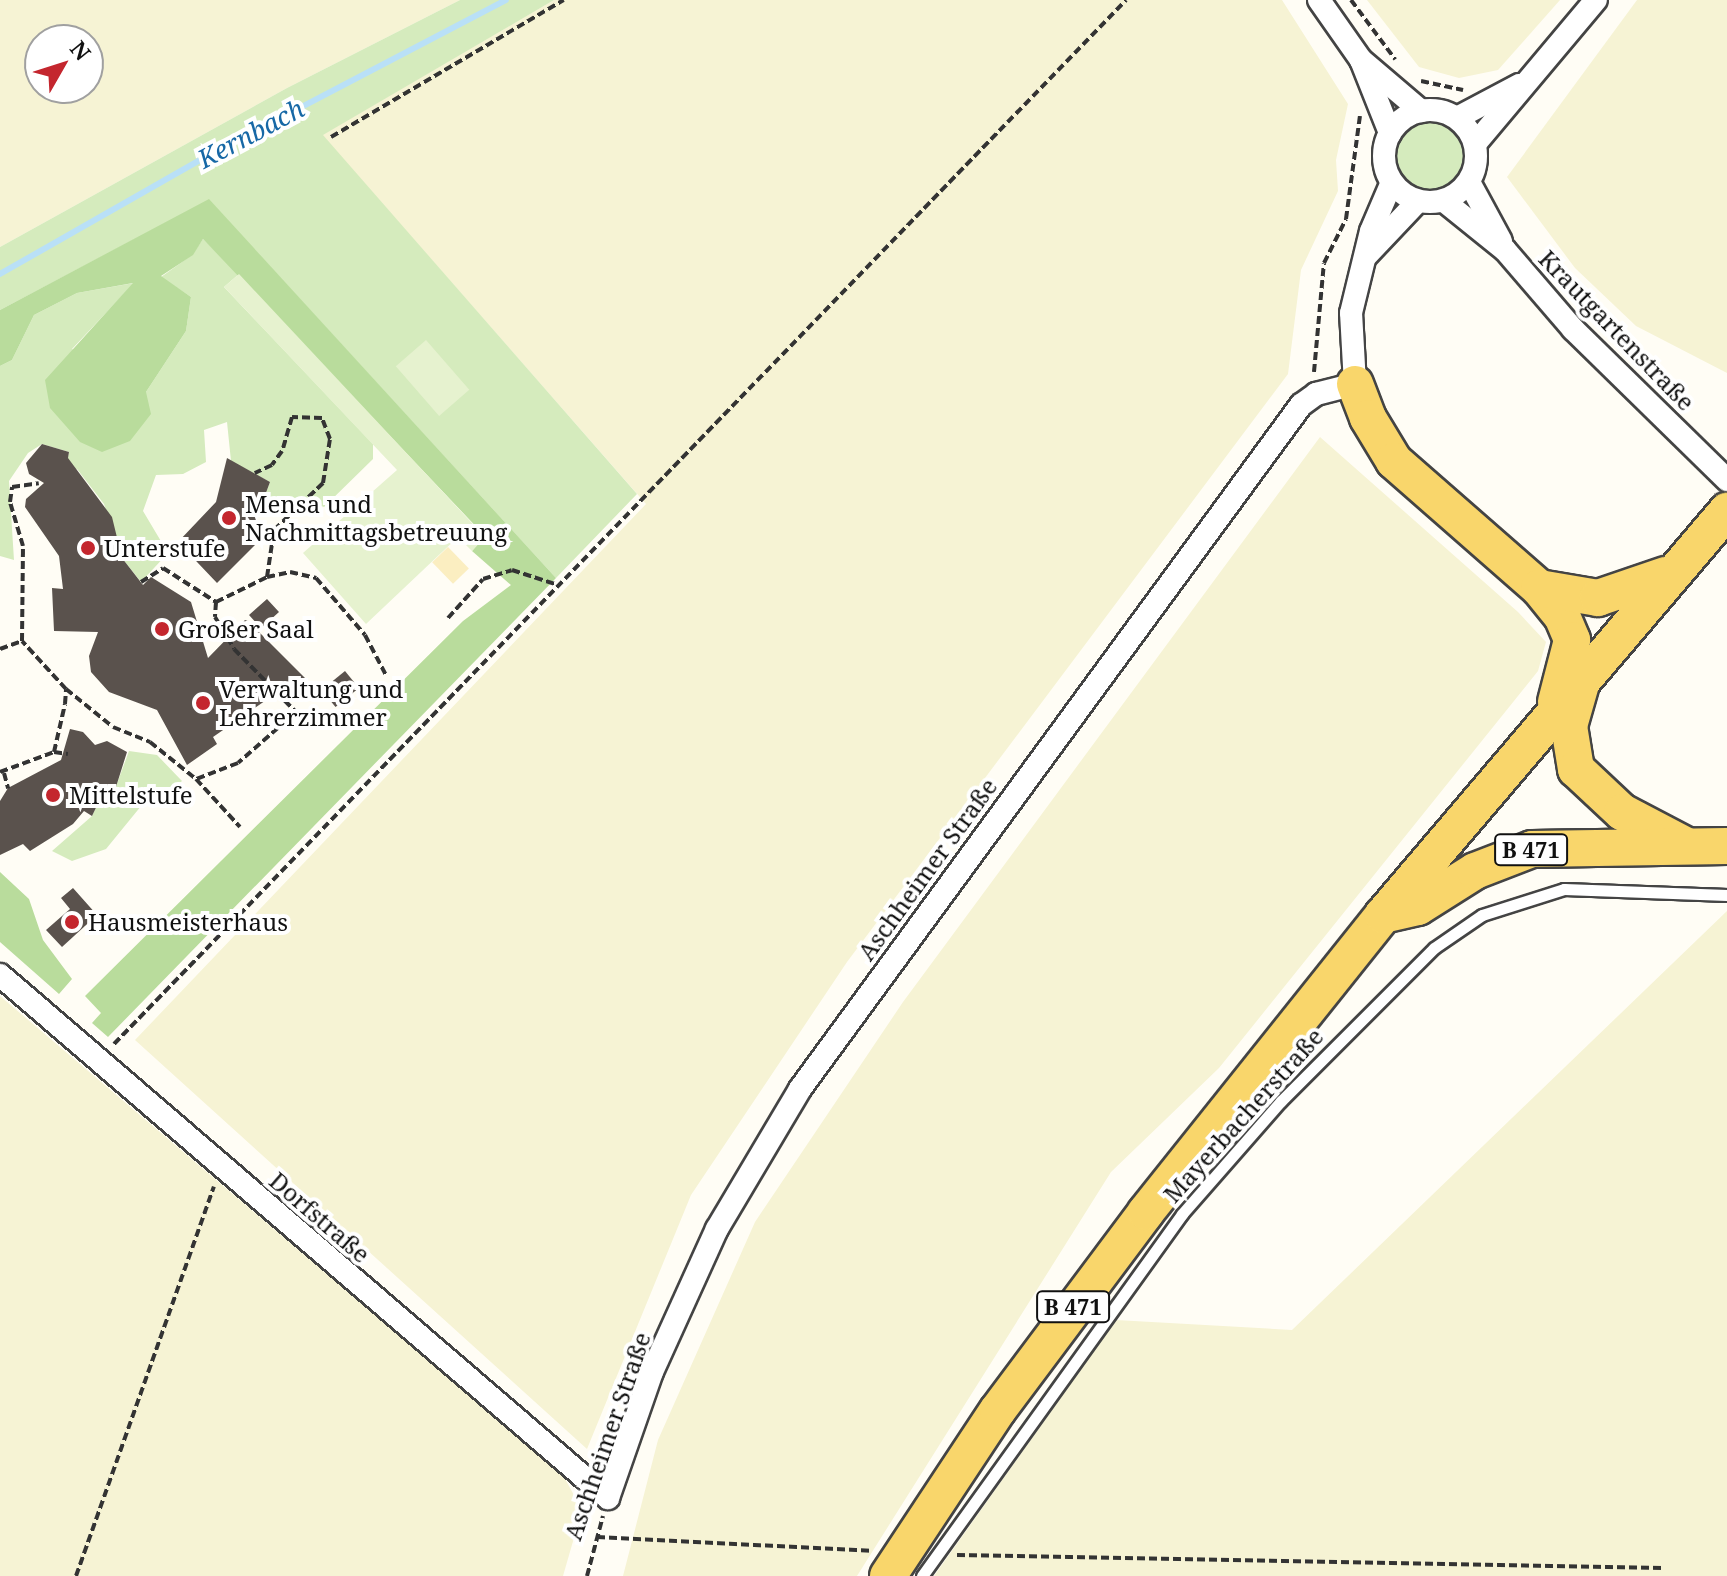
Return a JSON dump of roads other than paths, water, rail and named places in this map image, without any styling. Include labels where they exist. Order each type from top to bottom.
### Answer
[{"type":"main road","points":[[1355,384],[1368,418],[1394,461],[1539,588]]},
{"type":"main road","name":"B 471","points":[[886,1564],[1051,1337],[1383,915],[1670,574],[1727,511]]},
{"type":"main road","name":"B 471","points":[[1539,588],[1598,598],[1670,574]]},
{"type":"main road","name":"B 471","points":[[1539,588],[1562,616],[1572,640],[1552,715]]},
{"type":"main road","name":"B 471","points":[[1584,676],[1569,726],[1576,769],[1622,812],[1710,848]]},
{"type":"main road","name":"B 471","points":[[1383,915],[1418,907],[1475,871],[1532,849],[1602,845],[1710,848]]},
{"type":"street","points":[[1319,0],[1361,60],[1390,133],[1384,158],[1392,182],[1418,201],[1444,201],[1469,182],[1475,144],[1596,0]]},
{"type":"street","points":[[1361,60],[1421,111],[1457,118],[1527,80]]},
{"type":"street","points":[[1390,133],[1421,111]]},
{"type":"street","points":[[1457,118],[1475,144]]},
{"type":"street","points":[[1355,384],[1351,313],[1371,231],[1392,182]]},
{"type":"street","name":"Krautgartenstraße","points":[[1469,182],[1505,250]]},
{"type":"street","points":[[1367,255],[1418,201]]},
{"type":"street","name":"Krautgartenstraße","points":[[1444,201],[1505,250],[1573,329],[1727,480]]},
{"type":"street","name":"Aschheimer Straße","points":[[608,1498],[652,1372],[717,1229],[800,1089],[1301,405],[1316,394],[1355,384]]},
{"type":"street","name":"Dorfstraße","points":[[0,975],[608,1498]]},
{"type":"lane","name":"Mayerbacherstraße","points":[[922,1576],[1182,1214],[1281,1101],[1434,948],[1482,915],[1564,889],[1727,895]]},
{"type":"waterway","name":"Kernbach","points":[[0,274],[200,160],[506,0]]},
{"type":"place","name":"Mensa und Nachmittagsbetreuung","points":[[229,518]]},
{"type":"place","name":"Unterstufe","points":[[88,548]]},
{"type":"place","name":"Großer Saal","points":[[162,629]]},
{"type":"place","name":"Verwaltung und Lehrerzimmer","points":[[203,703]]},
{"type":"place","name":"Mittelstufe","points":[[53,795]]},
{"type":"place","name":"Hausmeisterhaus","points":[[72,922]]}]
